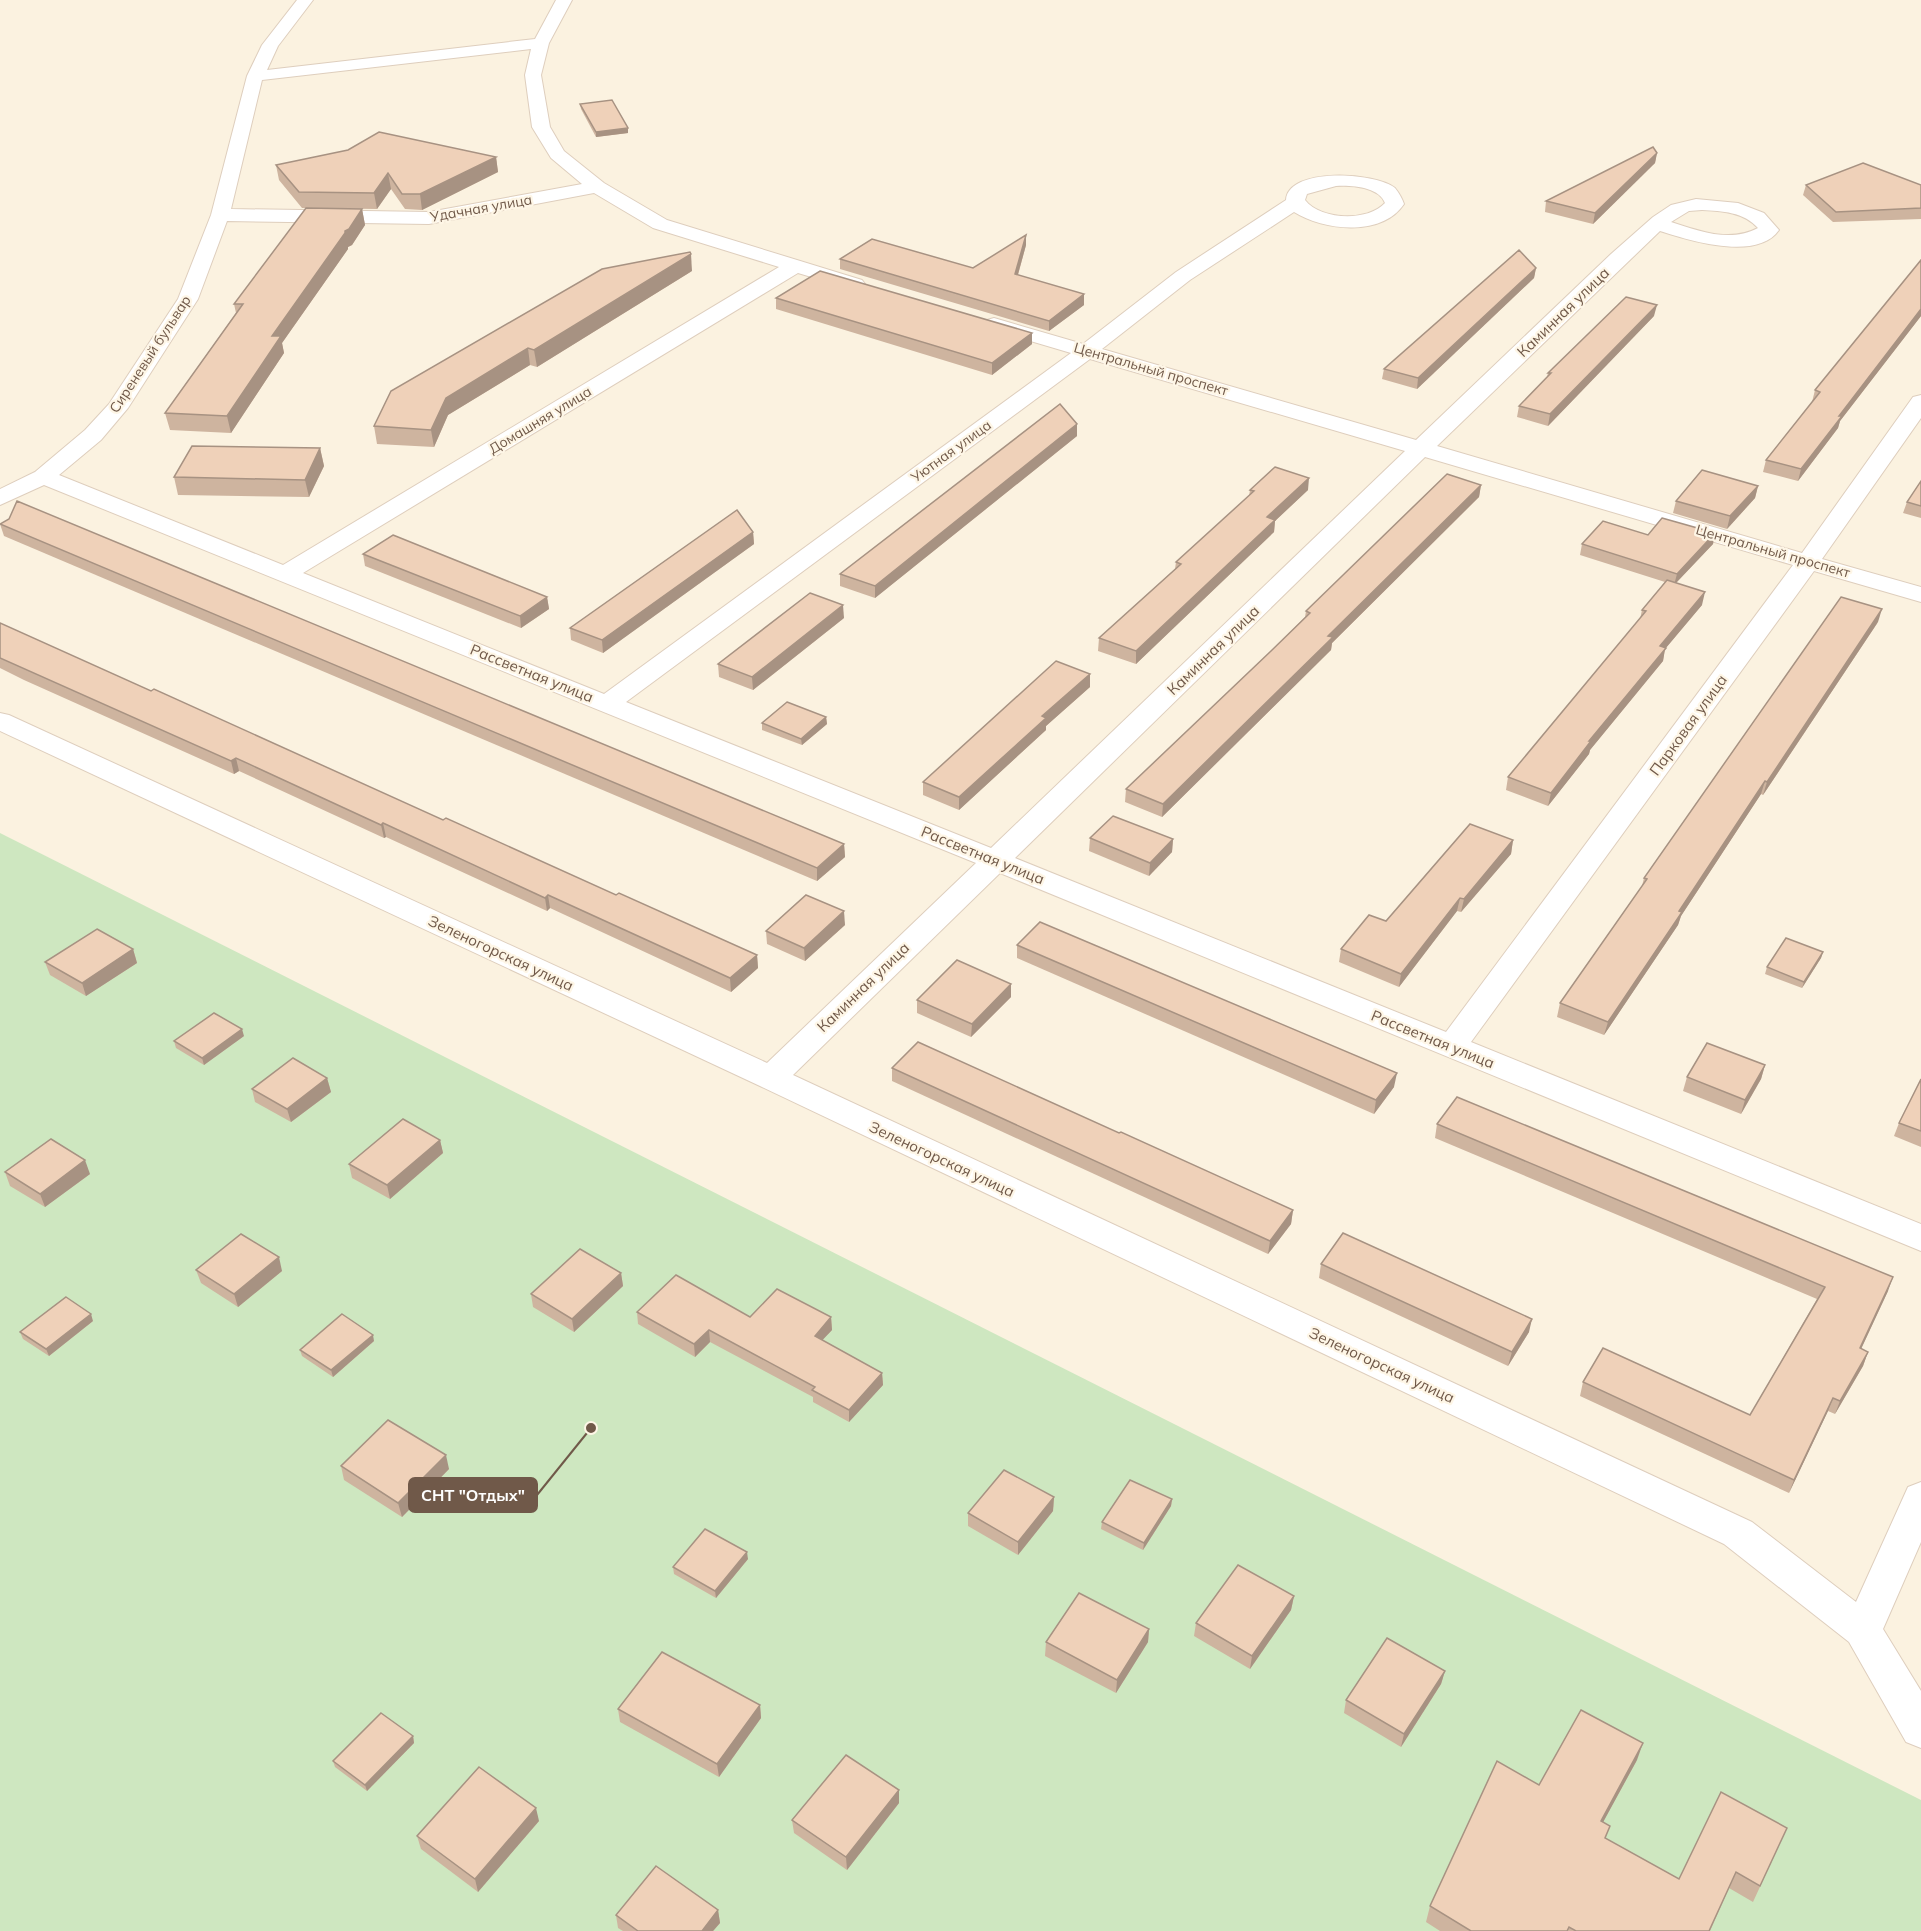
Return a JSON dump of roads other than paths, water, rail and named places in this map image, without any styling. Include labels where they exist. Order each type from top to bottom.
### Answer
[{"type":"street","name":"Сиреневый бульвар","points":[[0,498],[43,477],[93,435],[117,408],[188,299],[220,215],[255,76],[270,45],[305,0]]},
{"type":"street","points":[[564,0],[541,43],[533,75],[541,127],[557,154],[597,187],[660,224],[873,289]]},
{"type":"street","points":[[255,76],[541,43]]},
{"type":"street","name":"Удачная улица","points":[[220,215],[429,218],[597,187]]},
{"type":"street","name":"Уютная улица","points":[[607,704],[1087,351],[1183,276],[1296,202]]},
{"type":"street","name":"Каминная улица","points":[[771,1078],[1618,258],[1658,224]]},
{"type":"street","name":"Домашняя улица","points":[[286,573],[795,266]]},
{"type":"street","name":"Центральный проспект","points":[[975,318],[1921,595]]},
{"type":"street","name":"Парковая улица","points":[[1452,1046],[1808,562],[1921,402]]},
{"type":"street","name":"Рассветная улица","points":[[43,477],[995,860],[1921,1238]]},
{"type":"street","name":"Зеленогорская улица","points":[[0,721],[771,1078],[1738,1533],[1863,1630]]},
{"type":"street","points":[[1921,1498],[1863,1630],[1921,1729]]},
{"type":"place","name":"СНТ \"Отдых\"","points":[[591,1428]]}]
